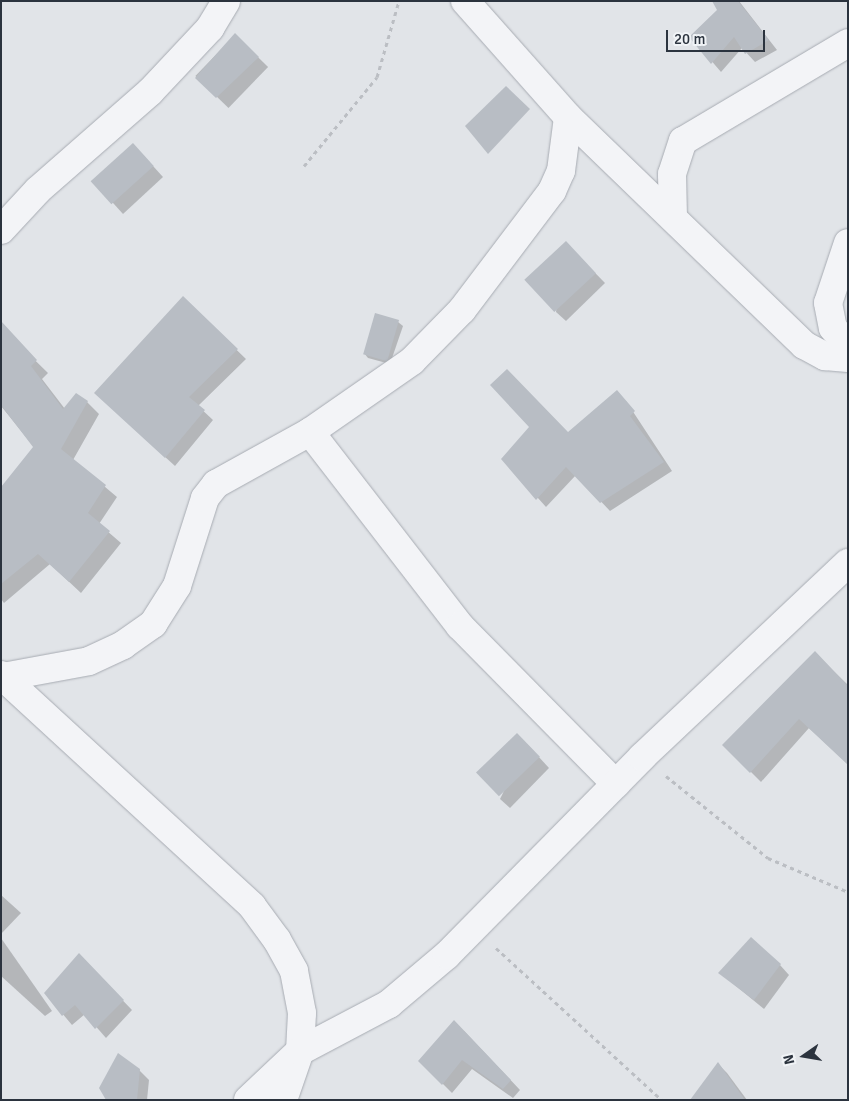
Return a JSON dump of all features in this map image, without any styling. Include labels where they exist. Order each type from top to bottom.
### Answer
[{"type":"street","points":[[1,230],[38,190],[150,92],[210,28],[226,1]]},
{"type":"street","points":[[465,1],[568,117],[804,345],[825,356],[848,358]]},
{"type":"street","points":[[673,218],[672,174],[683,141],[848,43]]},
{"type":"street","points":[[2,676],[89,661],[123,645],[153,624],[177,586],[205,498],[216,484],[310,432],[412,361],[462,310],[552,191],[561,171],[568,117]]},
{"type":"street","points":[[848,243],[828,303],[833,328],[848,345]]},
{"type":"street","points":[[310,432],[460,626],[616,784]]},
{"type":"street","points":[[248,1100],[300,1051],[390,1004],[474,928],[642,756],[848,563]]},
{"type":"street","points":[[2,676],[252,906],[294,971],[302,1013],[300,1051],[283,1100]]},
{"type":"path","points":[[304,166],[377,78],[399,1]]},
{"type":"path","points":[[642,756],[768,858],[848,892]]},
{"type":"path","points":[[474,928],[662,1100]]},
{"type":"building","points":[[712,1],[738,1],[769,40],[745,54],[734,37],[711,64],[689,37],[717,10]]},
{"type":"building","points":[[235,33],[259,57],[216,98],[195,78]]},
{"type":"building","points":[[506,86],[530,109],[488,154],[465,126]]},
{"type":"building","points":[[133,143],[154,166],[111,204],[91,181]]},
{"type":"building","points":[[566,241],[596,273],[554,312],[524,280]]},
{"type":"building","points":[[183,296],[238,349],[189,397],[205,410],[165,458],[94,393]]},
{"type":"building","points":[[375,313],[399,320],[387,361],[363,354]]},
{"type":"building","points":[[1,321],[37,360],[31,366],[63,409],[76,393],[88,401],[61,449],[106,485],[88,513],[110,531],[69,582],[38,554],[1,584],[1,487],[33,447],[1,405]]},
{"type":"building","points":[[507,369],[568,432],[617,390],[635,411],[630,416],[664,462],[600,503],[566,467],[536,500],[501,459],[529,427],[490,385]]},
{"type":"building","points":[[815,651],[848,686],[848,765],[799,719],[750,773],[722,745]]},
{"type":"building","points":[[517,733],[540,757],[499,796],[476,773]]},
{"type":"building","points":[[751,937],[781,964],[754,1000],[718,973]]},
{"type":"building","points":[[79,953],[124,1000],[95,1029],[75,1005],[62,1016],[44,993]]},
{"type":"building","points":[[454,1020],[511,1080],[503,1089],[462,1060],[442,1085],[418,1061]]},
{"type":"building","points":[[118,1053],[140,1069],[137,1100],[106,1100],[99,1088]]},
{"type":"building","points":[[718,1062],[745,1100],[690,1100]]}]
